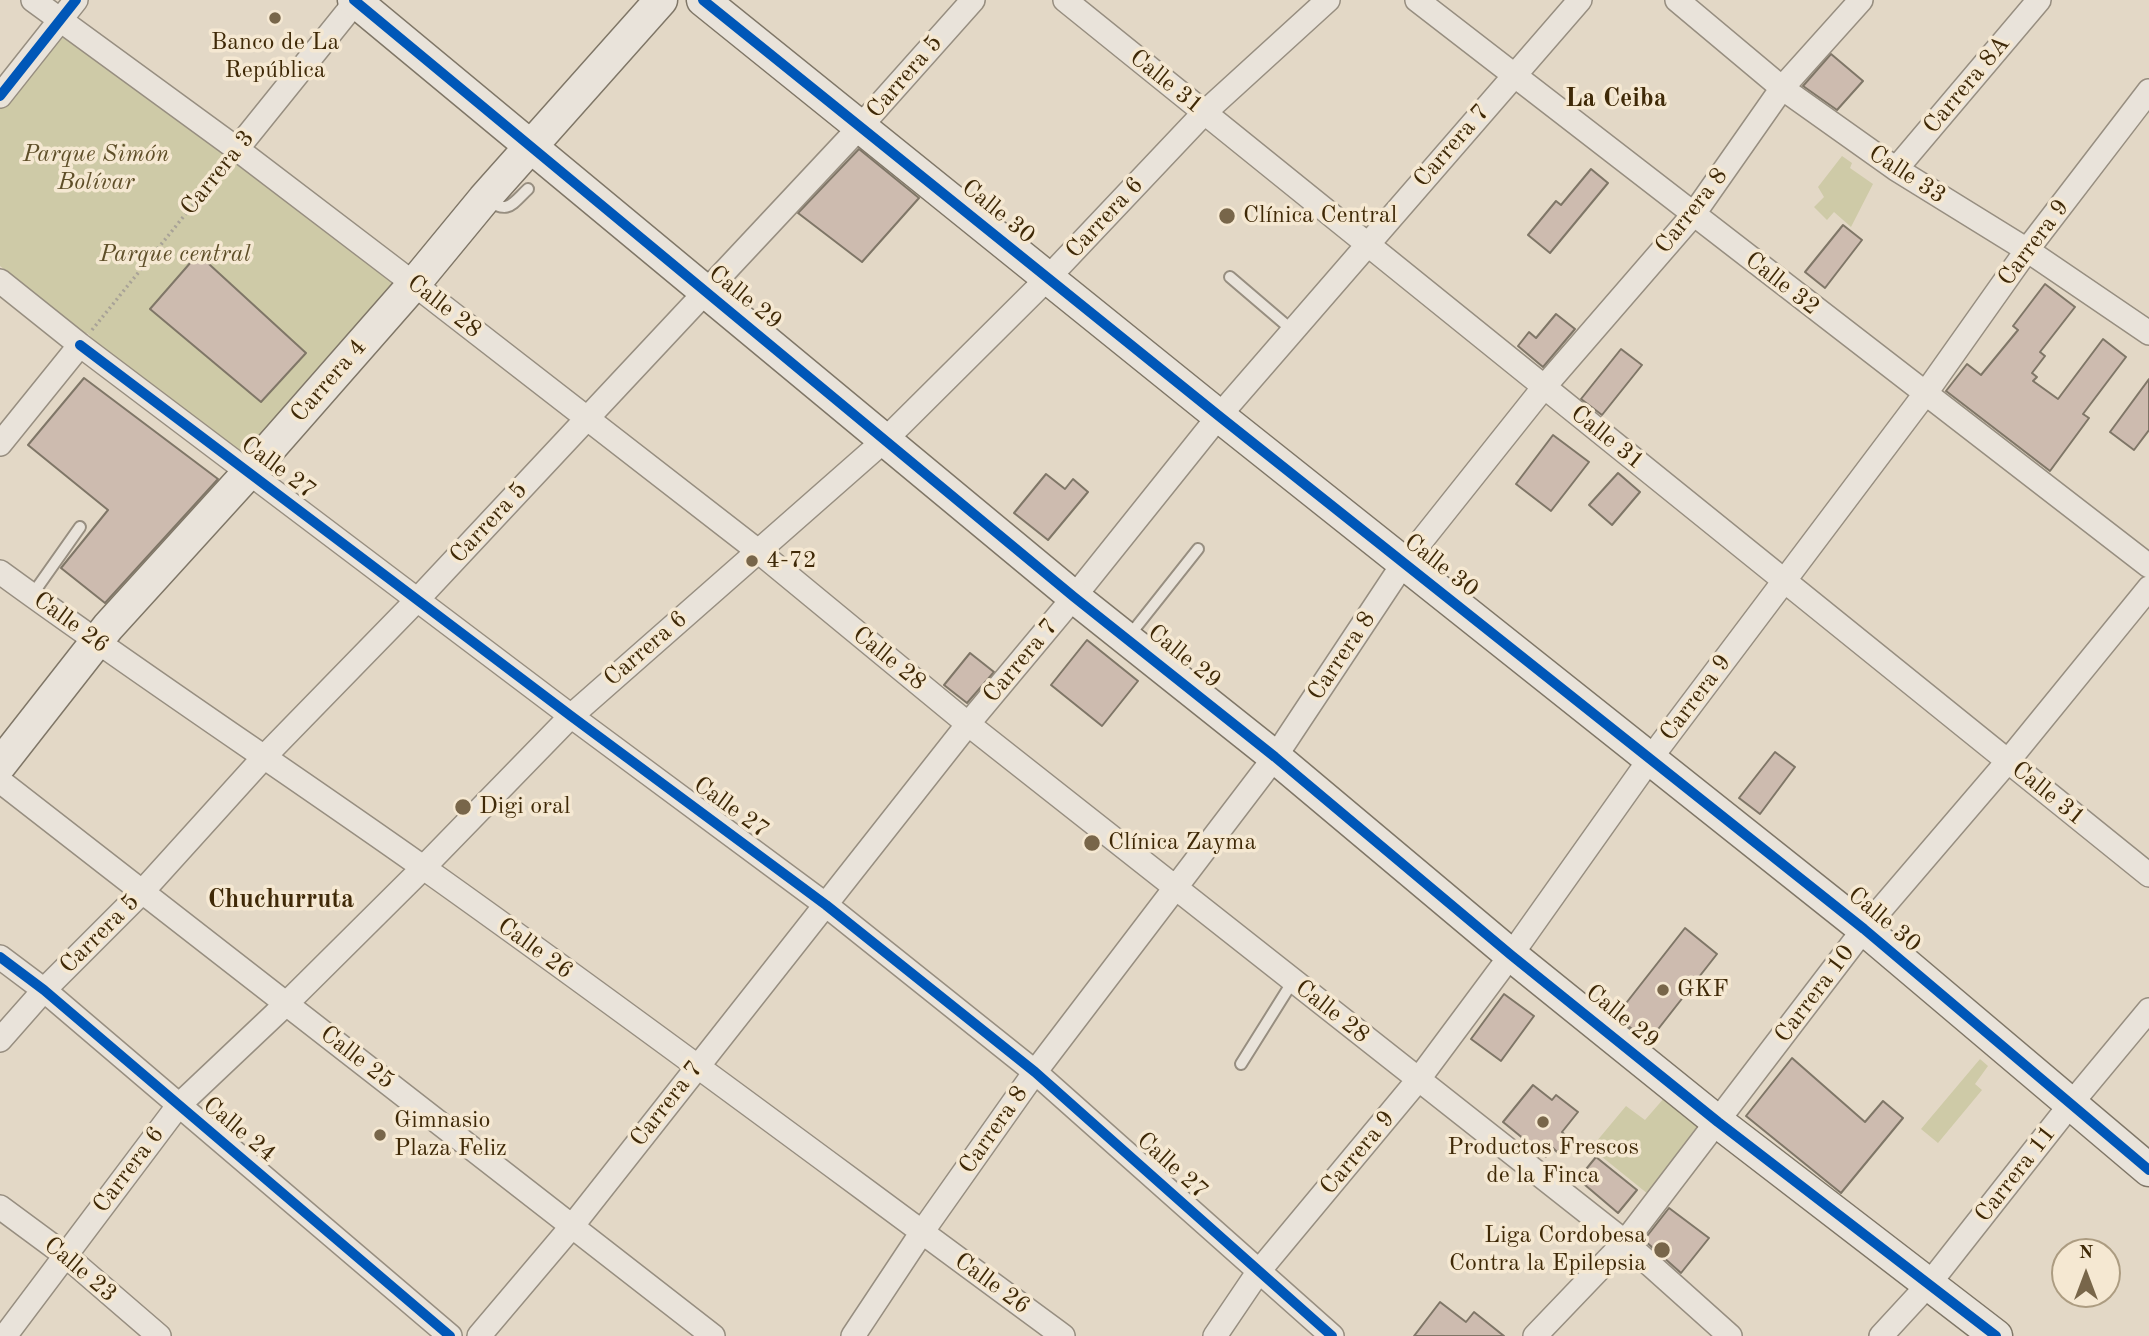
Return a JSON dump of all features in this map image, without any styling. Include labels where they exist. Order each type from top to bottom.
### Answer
[{"type":"street","name":"Calle 28","points":[[33,0],[237,149],[758,551],[968,724],[1625,1242],[1730,1336]]},
{"type":"street","points":[[0,96],[76,0]]},
{"type":"street","name":"Calle 29","points":[[356,0],[704,292],[886,439],[1074,597],[1275,757],[1511,955],[1718,1122],[1996,1336]]},
{"type":"street","name":"Carrera 3","points":[[237,149],[356,0]]},
{"type":"street","name":"Carrera 4","points":[[0,765],[96,642],[249,472],[414,284],[531,145],[661,0]]},
{"type":"street","name":"Calle 30","points":[[703,0],[1403,564],[1864,929],[2149,1170]]},
{"type":"street","name":"Carrera 5","points":[[0,1040],[44,990],[142,893],[265,756],[418,599],[859,128],[973,0]]},
{"type":"street","name":"Calle 31","points":[[1065,0],[2149,875]]},
{"type":"street","name":"Carrera 6","points":[[5,1336],[178,1106],[286,1004],[571,716],[886,439],[1047,279],[1204,113],[1328,0]]},
{"type":"street","name":"Calle 32","points":[[1417,0],[2149,566]]},
{"type":"street","name":"Carrera 7","points":[[479,1336],[573,1225],[968,724],[1219,416],[1580,0]]},
{"type":"street","name":"Calle 33","points":[[1677,0],[1782,89],[1896,169],[2027,250],[2149,333]]},
{"type":"street","name":"Carrera 8","points":[[853,1336],[922,1232],[1035,1072],[1275,757],[1403,564],[1544,387],[1693,215],[1782,89],[1861,0]]},
{"type":"street","name":"Carrera 8A","points":[[1896,169],[2039,0]]},
{"type":"street","name":"Carrera 9","points":[[1215,1336],[1259,1271],[1418,1080],[1511,955],[1650,759],[1925,394],[2027,250],[2149,91]]},
{"type":"street","name":"Calle 27","points":[[0,281],[80,345],[571,716],[827,905],[1035,1072],[1332,1336]]},
{"type":"street","points":[[0,444],[80,345]]},
{"type":"street","name":"Calle 26","points":[[0,572],[96,642],[265,756],[423,868],[1063,1336]]},
{"type":"street","name":"Carrera 10","points":[[1535,1336],[1625,1242],[1864,929],[2008,761],[2149,588]]},
{"type":"street","name":"Calle 25","points":[[0,781],[713,1336]]},
{"type":"street","name":"Calle 24","points":[[0,957],[44,990],[450,1336]]},
{"type":"street","name":"Carrera 11","points":[[1881,1336],[1929,1284],[2070,1105],[2149,1010]]},
{"type":"street","name":"Calle 23","points":[[0,1207],[65,1255],[159,1336]]},
{"type":"lane","points":[[484,199],[501,209],[508,208],[528,189]]},
{"type":"lane","points":[[1230,277],[1293,330]]},
{"type":"lane","points":[[32,595],[80,527]]},
{"type":"lane","points":[[1127,639],[1198,549]]},
{"type":"lane","points":[[1241,1064],[1293,981]]},
{"type":"green space","name":"Parque central","points":[[62,25],[404,283],[250,462],[88,338],[90,336],[87,333],[85,335],[0,266],[0,104]]},
{"type":"green space","points":[[1842,156],[1852,163],[1850,168],[1873,184],[1851,227],[1834,212],[1827,220],[1814,207],[1824,197],[1818,187]]},
{"type":"green space","points":[[1980,1059],[1988,1066],[1975,1084],[1982,1090],[1938,1143],[1921,1129]]},
{"type":"green space","points":[[1665,1097],[1703,1127],[1648,1194],[1591,1148],[1626,1106],[1645,1120]]},
{"type":"building","points":[[1831,54],[1863,81],[1837,110],[1803,86]]},
{"type":"building","points":[[859,149],[919,198],[862,262],[798,213]]},
{"type":"building","points":[[1591,169],[1608,183],[1550,253],[1528,235],[1556,201],[1561,205]]},
{"type":"building","points":[[1843,225],[1862,240],[1825,288],[1805,272]]},
{"type":"building","points":[[198,254],[306,353],[261,402],[150,309]]},
{"type":"building","points":[[2045,284],[2075,307],[2040,352],[2045,356],[2032,373],[2037,377],[2033,381],[2058,399],[2103,339],[2126,357],[2083,414],[2089,418],[2050,471],[1946,391],[1967,364],[1981,375],[2018,330],[2013,326]]},
{"type":"building","points":[[1556,314],[1575,329],[1543,367],[1518,346],[1529,332],[1536,338]]},
{"type":"building","points":[[1621,349],[1642,365],[1602,415],[1581,399]]},
{"type":"building","points":[[84,378],[218,479],[105,603],[61,568],[108,510],[28,445]]},
{"type":"building","points":[[2149,379],[2149,430],[2134,450],[2110,432]]},
{"type":"building","points":[[1553,435],[1589,462],[1551,511],[1516,484]]},
{"type":"building","points":[[1618,473],[1640,492],[1612,525],[1589,505]]},
{"type":"building","points":[[1046,474],[1065,489],[1073,479],[1088,492],[1048,540],[1014,513]]},
{"type":"building","points":[[1087,640],[1138,681],[1102,726],[1051,685]]},
{"type":"building","points":[[970,653],[994,672],[967,703],[944,685]]},
{"type":"building","points":[[1775,752],[1795,767],[1760,814],[1739,798]]},
{"type":"building","points":[[1685,928],[1717,954],[1648,1042],[1616,1016]]},
{"type":"building","points":[[1504,994],[1534,1016],[1501,1061],[1471,1039]]},
{"type":"building","points":[[1792,1058],[1865,1122],[1883,1101],[1903,1118],[1841,1193],[1746,1116]]},
{"type":"building","points":[[1533,1085],[1552,1100],[1556,1095],[1578,1112],[1562,1132],[1569,1139],[1558,1153],[1553,1148],[1546,1157],[1503,1122]]},
{"type":"building","points":[[1596,1157],[1637,1190],[1618,1213],[1578,1179]]},
{"type":"building","points":[[1669,1208],[1709,1238],[1681,1273],[1644,1240]]},
{"type":"building","points":[[1440,1302],[1466,1322],[1474,1312],[1504,1336],[1414,1336]]},
{"type":"cycle path","points":[[0,96],[76,0]]},
{"type":"cycle path","points":[[354,0],[1074,597],[1275,757],[1511,955],[1718,1122],[1996,1336]]},
{"type":"cycle path","points":[[703,0],[1219,416],[1864,929],[2149,1170]]},
{"type":"cycle path","points":[[80,345],[826,905],[1035,1072],[1332,1336]]},
{"type":"cycle path","points":[[0,957],[44,990],[450,1336]]},
{"type":"place","name":"Banco de La República","points":[[275,18]]},
{"type":"place","name":"Clínica Central","points":[[1227,216]]},
{"type":"place","name":"4-72","points":[[752,561]]},
{"type":"place","name":"Digi oral","points":[[463,807]]},
{"type":"place","name":"Clínica Zayma","points":[[1092,843]]},
{"type":"place","name":"GKF","points":[[1663,990]]},
{"type":"place","name":"Productos Frescos de la Finca","points":[[1543,1122]]},
{"type":"place","name":"Gimnasio Plaza Feliz","points":[[380,1135]]},
{"type":"place","name":"Liga Cordobesa Contra la Epilepsia","points":[[1662,1250]]},
{"type":"district","name":"La Ceiba","points":[[1616,99]]},
{"type":"district","name":"Chuchurruta","points":[[281,900]]},
{"type":"park label","name":"Parque Simón Bolívar","points":[[96,169]]}]
